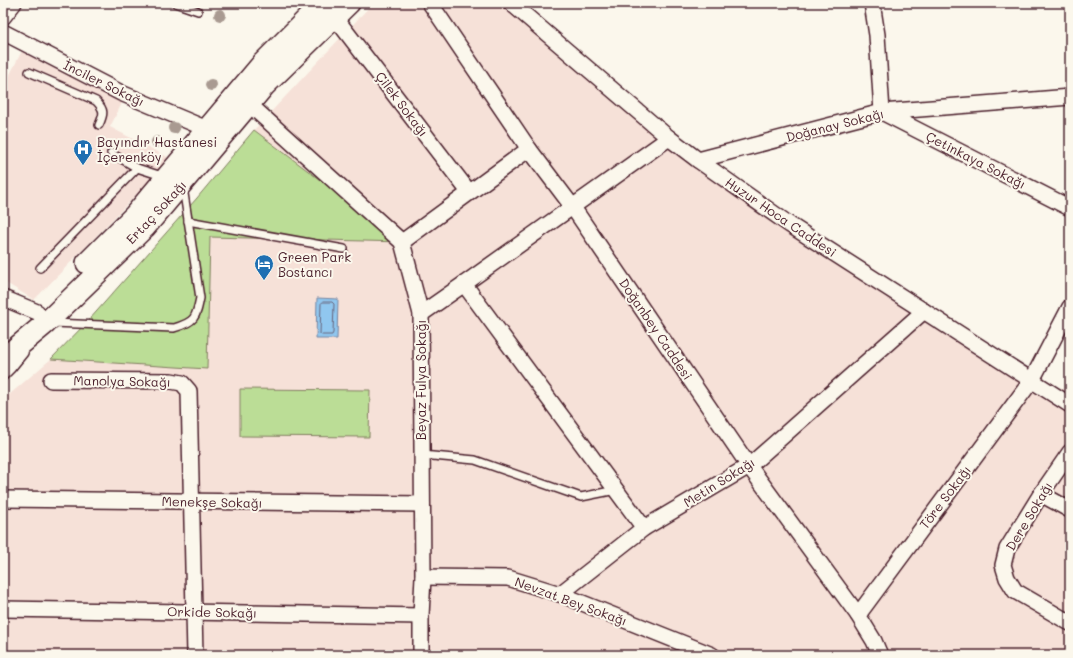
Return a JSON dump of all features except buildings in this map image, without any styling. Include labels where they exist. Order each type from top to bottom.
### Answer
[{"type":"street","points":[[3,17],[14,3]]},
{"type":"street","name":"Doğanbey Caddesi","points":[[430,3],[529,149],[572,206],[749,466],[858,615],[874,641],[880,655]]},
{"type":"street","name":"Huzur Hoca Caddesi","points":[[511,3],[669,138],[698,160],[790,225],[1070,405]]},
{"type":"street","points":[[872,3],[877,35],[882,112]]},
{"type":"street","name":"Ertaç Sokağı","points":[[3,359],[134,216],[175,181],[249,104],[335,7]]},
{"type":"street","name":"Ertaç Sokağı","points":[[175,181],[207,129],[263,63],[335,7]]},
{"type":"street","name":"Çilek Sokağı","points":[[335,7],[469,192]]},
{"type":"street","name":"İnciler Sokağı","points":[[3,32],[121,93],[207,129]]},
{"type":"street","name":"Doğanay Sokağı","points":[[698,160],[882,112],[1070,97]]},
{"type":"street","points":[[249,104],[402,242],[529,149]]},
{"type":"street","name":"Çetinkaya Sokağı","points":[[882,112],[1070,208]]},
{"type":"street","points":[[422,314],[669,138]]},
{"type":"street","name":"Beyaz Fulya Sokağı","points":[[402,242],[422,314],[423,577],[421,655]]},
{"type":"street","points":[[464,284],[644,528]]},
{"type":"street","points":[[3,298],[42,317]]},
{"type":"street","name":"Töre Sokağı","points":[[858,615],[1032,380],[1070,307]]},
{"type":"street","name":"Metin Sokağı","points":[[560,594],[644,528],[749,466],[924,311]]},
{"type":"street","name":"Ertaç Sokağı","points":[[3,340],[42,317]]},
{"type":"street","name":"Manolya Sokağı","points":[[51,380],[171,381],[182,383],[189,391],[195,655]]},
{"type":"street","name":"Dere Sokağı","points":[[1070,452],[1041,494],[1007,549],[1003,565],[1007,578],[1015,592],[1070,622]]},
{"type":"street","points":[[1041,494],[1070,510]]},
{"type":"street","name":"Menekşe Sokağı","points":[[3,499],[422,504]]},
{"type":"street","name":"Nevzat Bey Sokağı","points":[[423,577],[508,578],[560,594],[712,655]]},
{"type":"street","name":"Orkide Sokağı","points":[[3,609],[421,616]]},
{"type":"lane","points":[[175,3],[198,11]]},
{"type":"lane","points":[[29,72],[96,101],[101,106],[104,115],[99,125]]},
{"type":"lane","points":[[3,376],[11,369],[42,317],[174,328],[188,324],[197,314],[200,298],[188,221],[175,181],[137,168],[111,153]]},
{"type":"lane","points":[[40,268],[137,168]]},
{"type":"lane","points":[[188,221],[344,249]]},
{"type":"lane","points":[[422,455],[475,460],[581,497],[616,490]]},
{"type":"shaded area","points":[[373,3],[523,3],[592,65],[713,167],[1044,382],[1070,391],[1070,655],[3,655],[3,400],[51,359],[89,320],[197,198],[254,130]]},
{"type":"shaded area","name":"Bayındır Hastanesi İçerenköy","points":[[26,43],[126,95],[110,127],[171,159],[34,300],[3,281],[3,88]]},
{"type":"green space","points":[[254,130],[402,242],[210,237],[207,369],[51,359],[89,320],[197,198]]},
{"type":"green space","points":[[240,389],[370,390],[369,437],[240,436]]},
{"type":"water","points":[[317,298],[338,299],[337,339],[316,339]]},
{"type":"place","name":"Bayındır Hastanesi İçerenköy","points":[[83,166]]},
{"type":"place","name":"Green Park Bostancı","points":[[264,281]]}]
